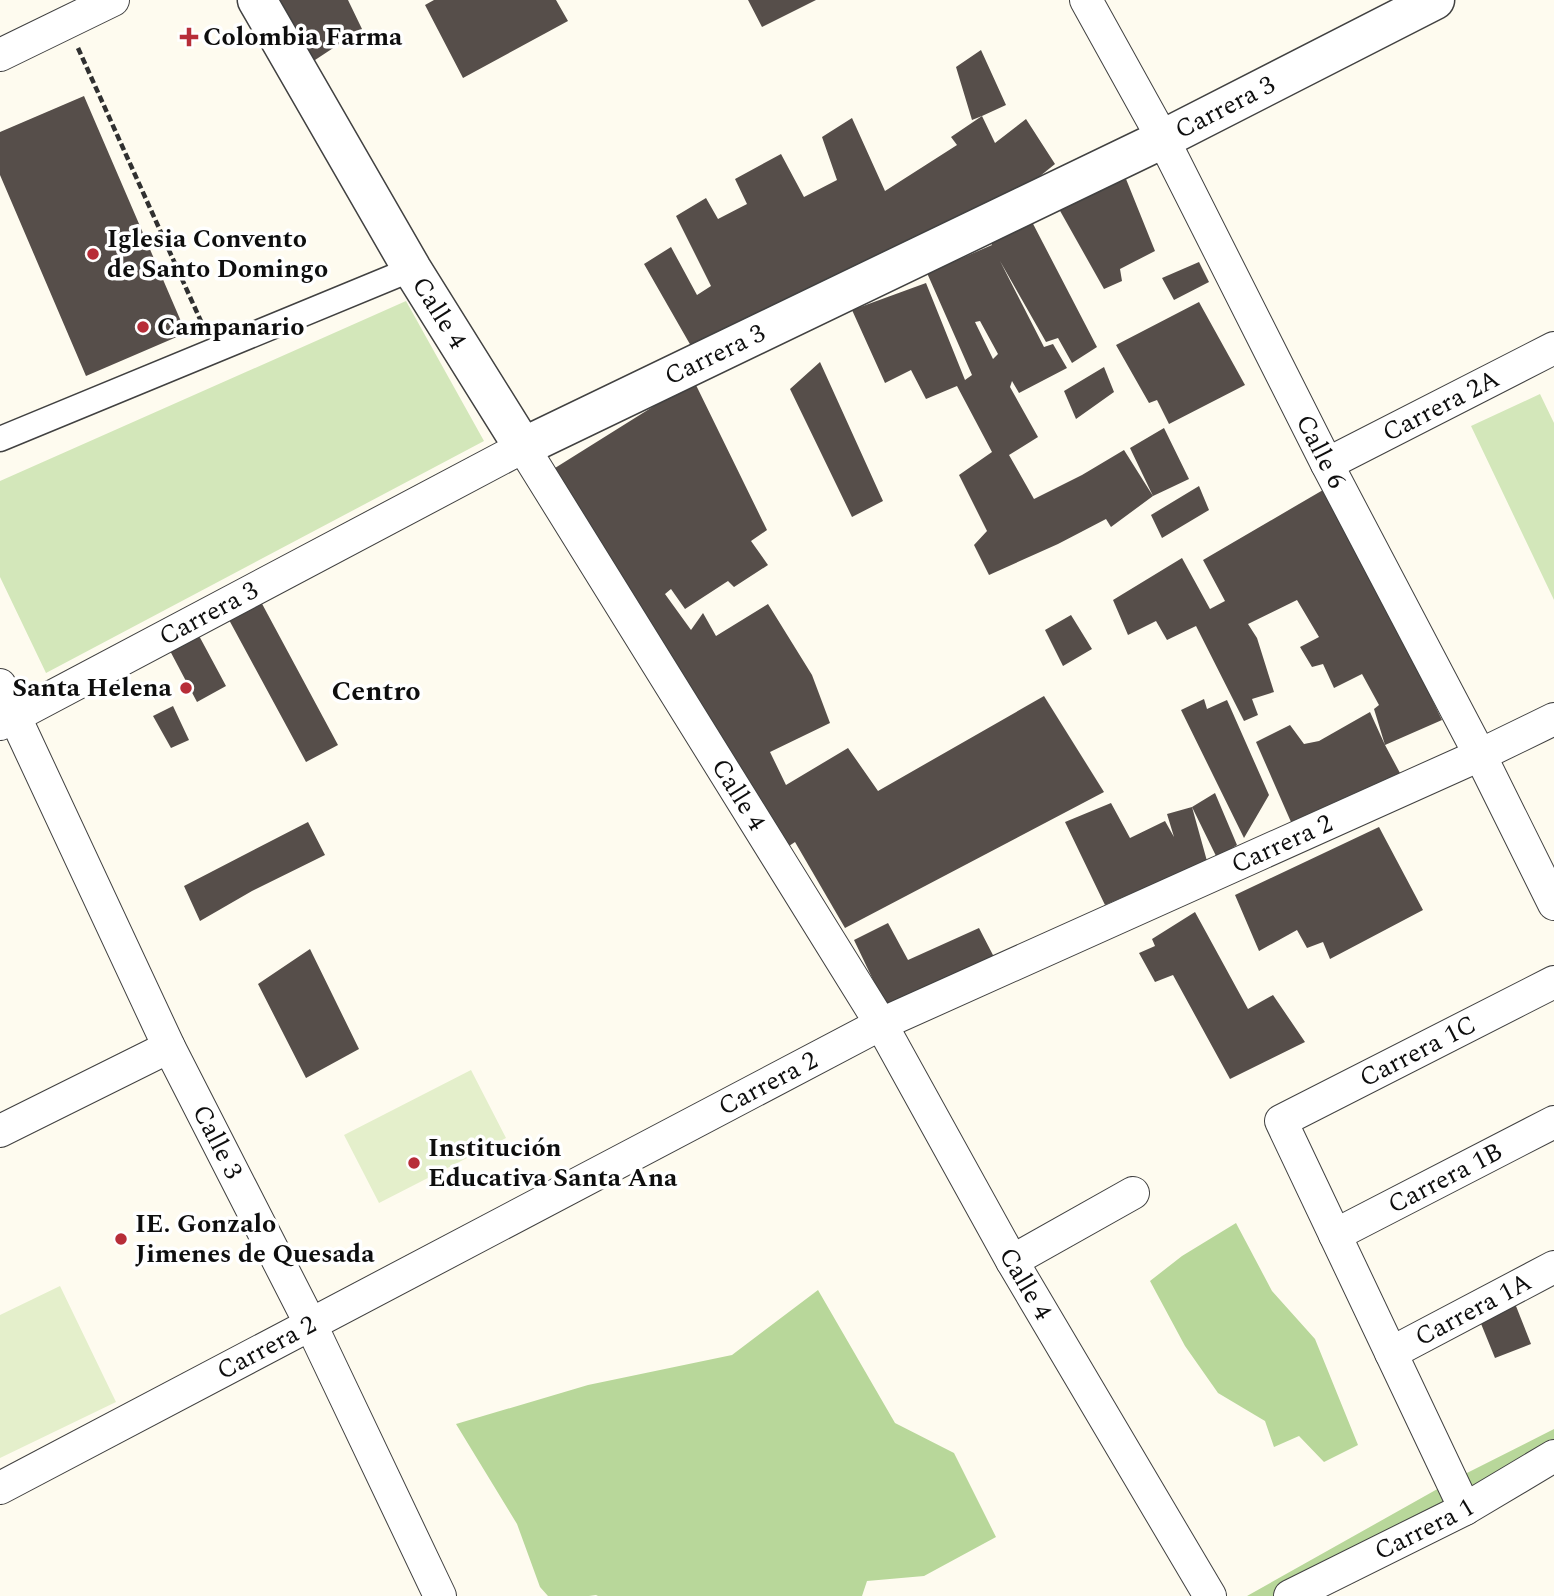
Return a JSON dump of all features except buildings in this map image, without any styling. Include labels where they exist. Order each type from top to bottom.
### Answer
[{"type":"street","points":[[0,55],[113,0]]},
{"type":"street","name":"Calle 4","points":[[257,0],[412,269],[881,1024],[1012,1261],[1210,1596]]},
{"type":"street","name":"Calle 6","points":[[1086,0],[1163,139],[1554,904]]},
{"type":"street","name":"Carrera 3","points":[[7,720],[523,447],[1163,139],[1435,0]]},
{"type":"street","points":[[0,439],[412,269]]},
{"type":"street","name":"Carrera 2A","points":[[1327,464],[1554,348]]},
{"type":"street","name":"Calle 3","points":[[0,685],[7,720],[311,1325],[440,1596]]},
{"type":"street","name":"Carrera 2","points":[[0,1488],[881,1024],[1480,755],[1554,719]]},
{"type":"street","name":"Carrera 1C","points":[[1335,1235],[1281,1121],[1554,982]]},
{"type":"street","points":[[0,1131],[169,1047]]},
{"type":"street","name":"Carrera 1B","points":[[1335,1235],[1554,1122]]},
{"type":"street","points":[[1012,1261],[1133,1193]]},
{"type":"street","points":[[1335,1235],[1465,1509]]},
{"type":"street","name":"Carrera 1A","points":[[1391,1353],[1554,1267]]},
{"type":"street","name":"Carrera 1","points":[[1290,1596],[1465,1509],[1554,1456]]},
{"type":"path","points":[[67,22],[214,351]]},
{"type":"green space","points":[[406,301],[484,441],[46,673],[0,577],[0,481]]},
{"type":"green space","points":[[1540,394],[1554,423],[1554,600],[1471,426]]},
{"type":"green space","points":[[471,1070],[506,1138],[379,1203],[344,1135]]},
{"type":"green space","points":[[1236,1223],[1272,1291],[1315,1339],[1358,1445],[1324,1462],[1299,1436],[1274,1447],[1265,1421],[1218,1393],[1185,1346],[1150,1281],[1182,1256]]},
{"type":"green space","points":[[60,1286],[116,1402],[0,1458],[0,1315]]},
{"type":"green space","points":[[818,1290],[895,1423],[954,1453],[996,1537],[924,1576],[867,1581],[862,1596],[548,1596],[540,1587],[517,1524],[456,1424],[588,1385],[732,1355]]},
{"type":"green space","points":[[1554,1429],[1554,1460],[1289,1596],[1247,1596],[1457,1478]]},
{"type":"place","name":"Colombia Farma","points":[[189,37]]},
{"type":"place","name":"Iglesia Convento de Santo Domingo","points":[[93,254]]},
{"type":"place","name":"Campanario","points":[[143,327]]},
{"type":"place","name":"Santa Helena","points":[[186,688]]},
{"type":"place","name":"Institución Educativa Santa Ana","points":[[414,1163]]},
{"type":"place","name":"IE. Gonzalo Jimenes de Quesada","points":[[121,1239]]},
{"type":"district","name":"Centro","points":[[376,691]]}]
